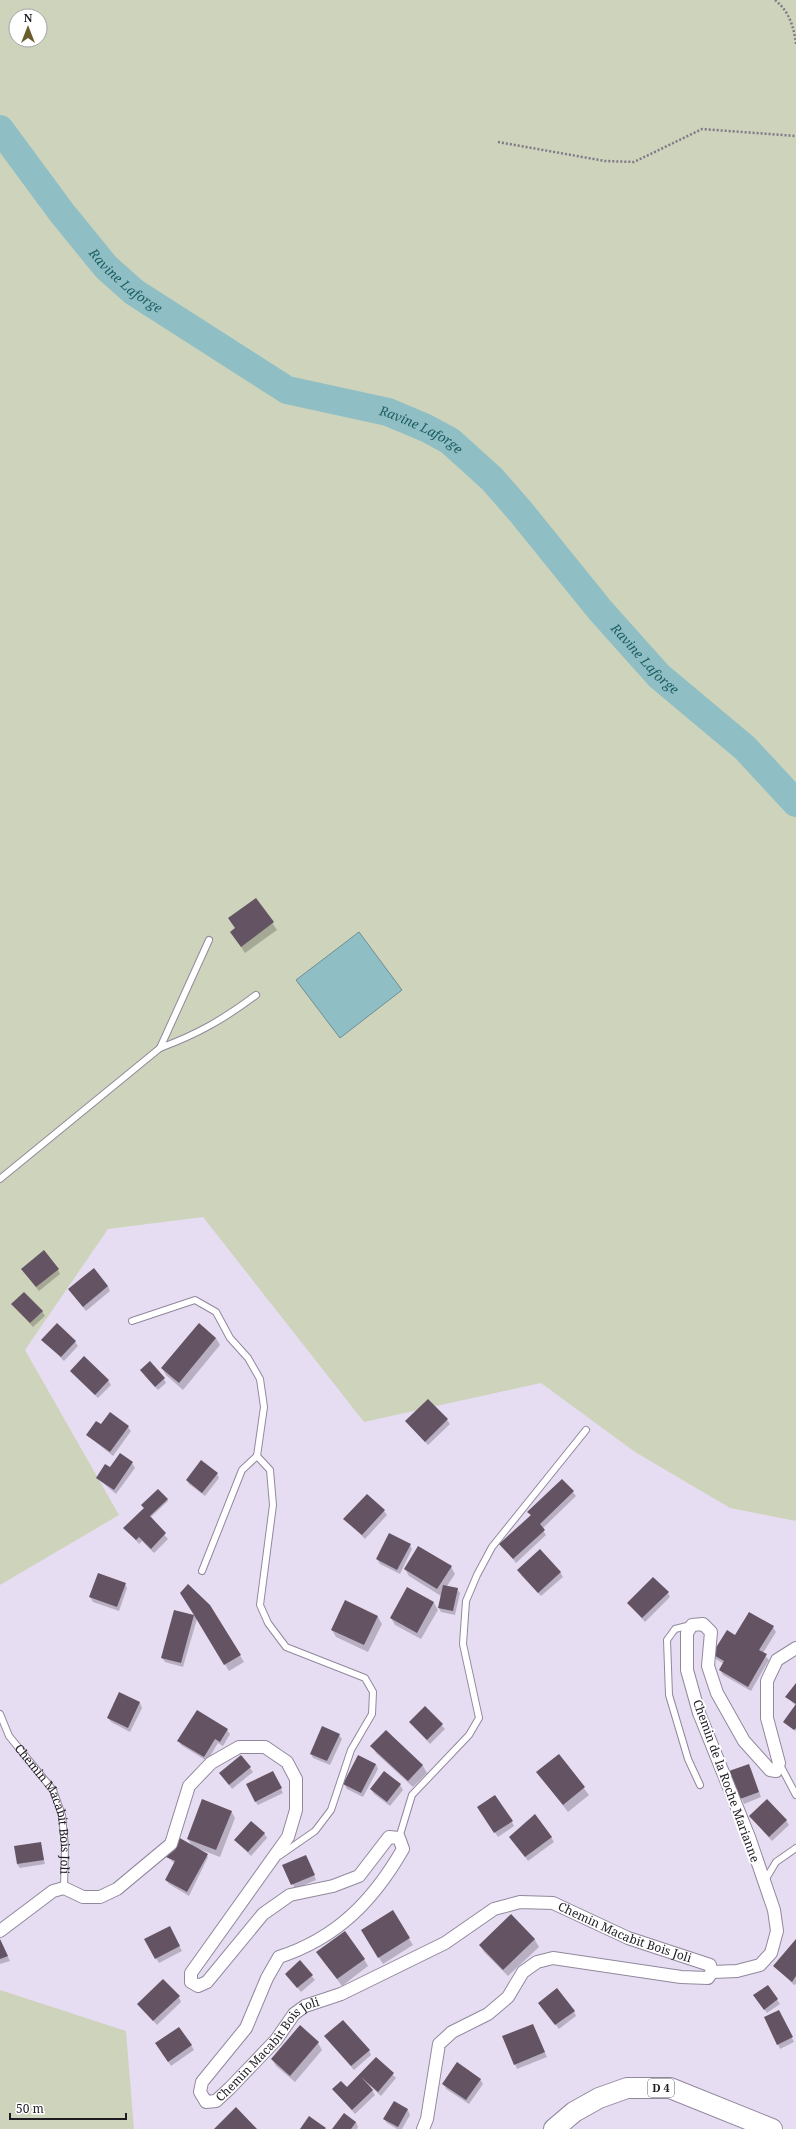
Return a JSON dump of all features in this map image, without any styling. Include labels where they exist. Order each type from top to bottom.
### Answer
[{"type":"main road","name":"D 4","points":[[554,2129],[574,2112],[599,2098],[627,2088],[670,2088],[772,2129]]},
{"type":"street","name":"Chemin de la Roche Marianne","points":[[712,1972],[737,1971],[760,1965],[772,1953],[777,1931],[774,1910],[749,1838],[699,1714],[687,1670],[687,1633],[692,1625],[702,1624],[711,1632],[708,1666],[716,1693],[744,1741],[770,1770],[776,1771],[779,1763]]},
{"type":"street","points":[[779,1763],[767,1718],[767,1681],[777,1660],[792,1649],[796,1648]]},
{"type":"street","name":"Chemin Macabit Bois Joli","points":[[0,1931],[53,1891],[64,1888],[83,1897],[100,1897],[117,1889],[171,1844],[189,1786],[211,1763],[239,1747],[265,1747],[287,1762],[296,1779],[296,1810],[288,1837],[191,1973],[191,1982],[198,1986],[207,1982],[263,1914],[290,1895],[333,1886],[359,1876],[389,1837],[399,1838],[403,1849],[387,1876],[352,1916],[304,1949],[279,1957],[267,1978],[246,2028],[202,2082],[200,2092],[206,2102],[216,2101],[230,2088],[276,2040],[294,2014],[305,2006],[341,1994],[445,1942],[494,1909],[520,1902],[553,1904],[628,1938],[710,1965],[712,1972],[708,1978],[681,1977],[553,1958],[537,1962],[523,1972],[508,1997],[488,2014],[452,2032],[439,2044],[427,2119],[423,2129]]},
{"type":"lane","points":[[160,1048],[209,940]]},
{"type":"lane","points":[[0,1179],[160,1048],[190,1037],[229,1016],[256,995]]},
{"type":"lane","points":[[132,1321],[195,1300],[216,1312],[230,1338],[248,1358],[260,1379],[264,1407],[257,1456],[242,1470],[202,1571]]},
{"type":"lane","points":[[399,1838],[412,1795],[469,1734],[479,1718],[463,1644],[466,1602],[477,1575],[492,1547],[586,1430]]},
{"type":"lane","points":[[257,1456],[270,1470],[273,1505],[260,1605],[268,1623],[286,1647],[365,1678],[373,1692],[372,1714],[351,1750],[331,1810],[315,1831],[267,1865]]},
{"type":"lane","points":[[692,1625],[675,1629],[667,1640],[670,1695],[688,1759],[700,1785]]},
{"type":"lane","name":"Chemin Macabit Bois Joli","points":[[0,1714],[9,1736],[53,1790],[62,1815],[65,1848],[64,1888]]},
{"type":"lane","points":[[779,1763],[796,1796]]},
{"type":"lane","points":[[764,1883],[776,1862],[796,1848]]},
{"type":"path","points":[[775,0],[782,6],[794,28],[796,44]]},
{"type":"path","points":[[498,142],[605,161],[634,162],[702,129],[796,136]]},
{"type":"shaded area","points":[[0,0],[796,0],[796,1521],[730,1508],[635,1452],[541,1383],[364,1422],[203,1217],[108,1229],[25,1350],[119,1515],[0,1585]]},
{"type":"shaded area","points":[[359,932],[402,990],[340,1038],[296,980]]},
{"type":"shaded area","points":[[0,1990],[126,2031],[134,2129],[0,2129]]},
{"type":"building","points":[[256,898],[274,922],[241,947],[230,932],[235,928],[228,918]]},
{"type":"building","points":[[44,1250],[59,1269],[36,1287],[21,1269]]},
{"type":"building","points":[[94,1268],[108,1286],[83,1307],[68,1289]]},
{"type":"building","points":[[24,1292],[43,1311],[30,1323],[11,1304]]},
{"type":"building","points":[[57,1323],[76,1341],[61,1357],[41,1340]]},
{"type":"building","points":[[199,1323],[216,1338],[179,1383],[161,1368]]},
{"type":"building","points":[[84,1356],[109,1380],[95,1395],[70,1371]]},
{"type":"building","points":[[150,1361],[165,1378],[155,1387],[140,1370]]},
{"type":"building","points":[[428,1399],[448,1419],[425,1442],[405,1421]]},
{"type":"building","points":[[110,1412],[129,1426],[110,1452],[86,1435],[96,1421],[101,1424]]},
{"type":"building","points":[[120,1453],[133,1462],[114,1490],[96,1478],[105,1464],[110,1467]]},
{"type":"building","points":[[201,1460],[218,1473],[202,1493],[186,1480]]},
{"type":"building","points":[[562,1479],[574,1491],[540,1524],[545,1530],[513,1559],[499,1544],[531,1515],[527,1512]]},
{"type":"building","points":[[158,1489],[168,1499],[150,1516],[166,1533],[151,1549],[139,1537],[136,1540],[123,1528],[144,1508],[141,1505]]},
{"type":"building","points":[[367,1494],[385,1510],[362,1535],[343,1519]]},
{"type":"building","points":[[389,1533],[411,1544],[397,1570],[376,1559]]},
{"type":"building","points":[[418,1546],[452,1566],[437,1589],[404,1569]]},
{"type":"building","points":[[540,1549],[561,1572],[538,1593],[517,1570]]},
{"type":"building","points":[[98,1573],[126,1583],[117,1607],[89,1597]]},
{"type":"building","points":[[653,1577],[669,1592],[642,1618],[627,1603]]},
{"type":"building","points":[[188,1584],[210,1605],[241,1655],[224,1665],[180,1593]]},
{"type":"building","points":[[443,1585],[458,1588],[453,1611],[438,1608]]},
{"type":"building","points":[[407,1587],[434,1602],[417,1633],[390,1618]]},
{"type":"building","points":[[345,1600],[378,1616],[364,1645],[331,1630]]},
{"type":"building","points":[[174,1610],[194,1615],[181,1663],[161,1658]]},
{"type":"building","points":[[749,1612],[774,1626],[759,1650],[767,1654],[748,1687],[719,1670],[724,1661],[712,1654],[727,1630],[735,1635]]},
{"type":"building","points":[[796,1683],[796,1704],[785,1697]]},
{"type":"building","points":[[119,1692],[140,1702],[128,1728],[107,1718]]},
{"type":"building","points":[[796,1704],[796,1728],[794,1730],[783,1722]]},
{"type":"building","points":[[425,1706],[443,1724],[427,1740],[409,1722]]},
{"type":"building","points":[[197,1710],[228,1729],[220,1742],[215,1739],[204,1757],[177,1741]]},
{"type":"building","points":[[322,1726],[340,1734],[327,1761],[310,1754]]},
{"type":"building","points":[[386,1730],[423,1765],[408,1781],[370,1746]]},
{"type":"building","points":[[559,1754],[585,1787],[563,1805],[536,1772]]},
{"type":"building","points":[[241,1755],[251,1767],[229,1785],[219,1773]]},
{"type":"building","points":[[358,1755],[376,1764],[361,1793],[343,1784]]},
{"type":"building","points":[[749,1764],[759,1792],[740,1799],[729,1771]]},
{"type":"building","points":[[273,1771],[282,1788],[255,1802],[246,1784]]},
{"type":"building","points":[[384,1771],[401,1784],[387,1802],[370,1789]]},
{"type":"building","points":[[495,1795],[513,1821],[494,1833],[477,1807]]},
{"type":"building","points":[[202,1799],[232,1811],[216,1850],[187,1839]]},
{"type":"building","points":[[767,1799],[787,1820],[769,1837],[749,1816]]},
{"type":"building","points":[[535,1814],[552,1837],[525,1857],[509,1837]]},
{"type":"building","points":[[251,1821],[265,1833],[248,1852],[234,1840]]},
{"type":"building","points":[[178,1837],[208,1854],[187,1892],[165,1880],[175,1861],[166,1857]]},
{"type":"building","points":[[41,1842],[44,1860],[17,1864],[14,1846]]},
{"type":"building","points":[[306,1855],[315,1875],[291,1885],[282,1865]]},
{"type":"building","points":[[393,1910],[410,1938],[378,1958],[361,1930]]},
{"type":"building","points":[[511,1914],[535,1939],[503,1970],[479,1945]]},
{"type":"building","points":[[170,1926],[180,1946],[155,1959],[144,1939]]},
{"type":"building","points":[[345,1931],[365,1959],[337,1979],[316,1952]]},
{"type":"building","points":[[0,1939],[8,1956],[0,1959]]},
{"type":"building","points":[[796,1939],[796,1976],[792,1982],[773,1966]]},
{"type":"building","points":[[300,1960],[313,1975],[297,1988],[285,1974]]},
{"type":"building","points":[[163,1979],[180,1996],[153,2021],[137,2004]]},
{"type":"building","points":[[768,1985],[778,1999],[764,2010],[753,1995]]},
{"type":"building","points":[[557,1988],[575,2011],[555,2025],[538,2003]]},
{"type":"building","points":[[779,2010],[793,2037],[777,2045],[764,2017]]},
{"type":"building","points":[[343,2020],[370,2050],[351,2066],[324,2036]]},
{"type":"building","points":[[533,2024],[545,2052],[514,2065],[502,2036]]},
{"type":"building","points":[[300,2025],[319,2042],[290,2076],[271,2059]]},
{"type":"building","points":[[179,2027],[192,2045],[168,2062],[155,2043]]},
{"type":"building","points":[[376,2057],[394,2073],[378,2092],[361,2077],[373,2090],[352,2110],[332,2089],[341,2081],[347,2087]]},
{"type":"building","points":[[457,2062],[481,2079],[466,2100],[442,2084]]},
{"type":"building","points":[[394,2101],[408,2109],[398,2127],[383,2119]]},
{"type":"building","points":[[236,2107],[257,2129],[214,2129]]},
{"type":"building","points":[[344,2113],[356,2122],[351,2129],[332,2129]]},
{"type":"building","points":[[309,2116],[326,2128],[300,2129]]},
{"type":"waterway","name":"Ravine Laforge","points":[[0,129],[62,213],[106,267],[134,292],[287,390],[388,412],[426,428],[450,441],[492,479],[520,511],[600,610],[659,676],[745,748],[796,803]]}]
